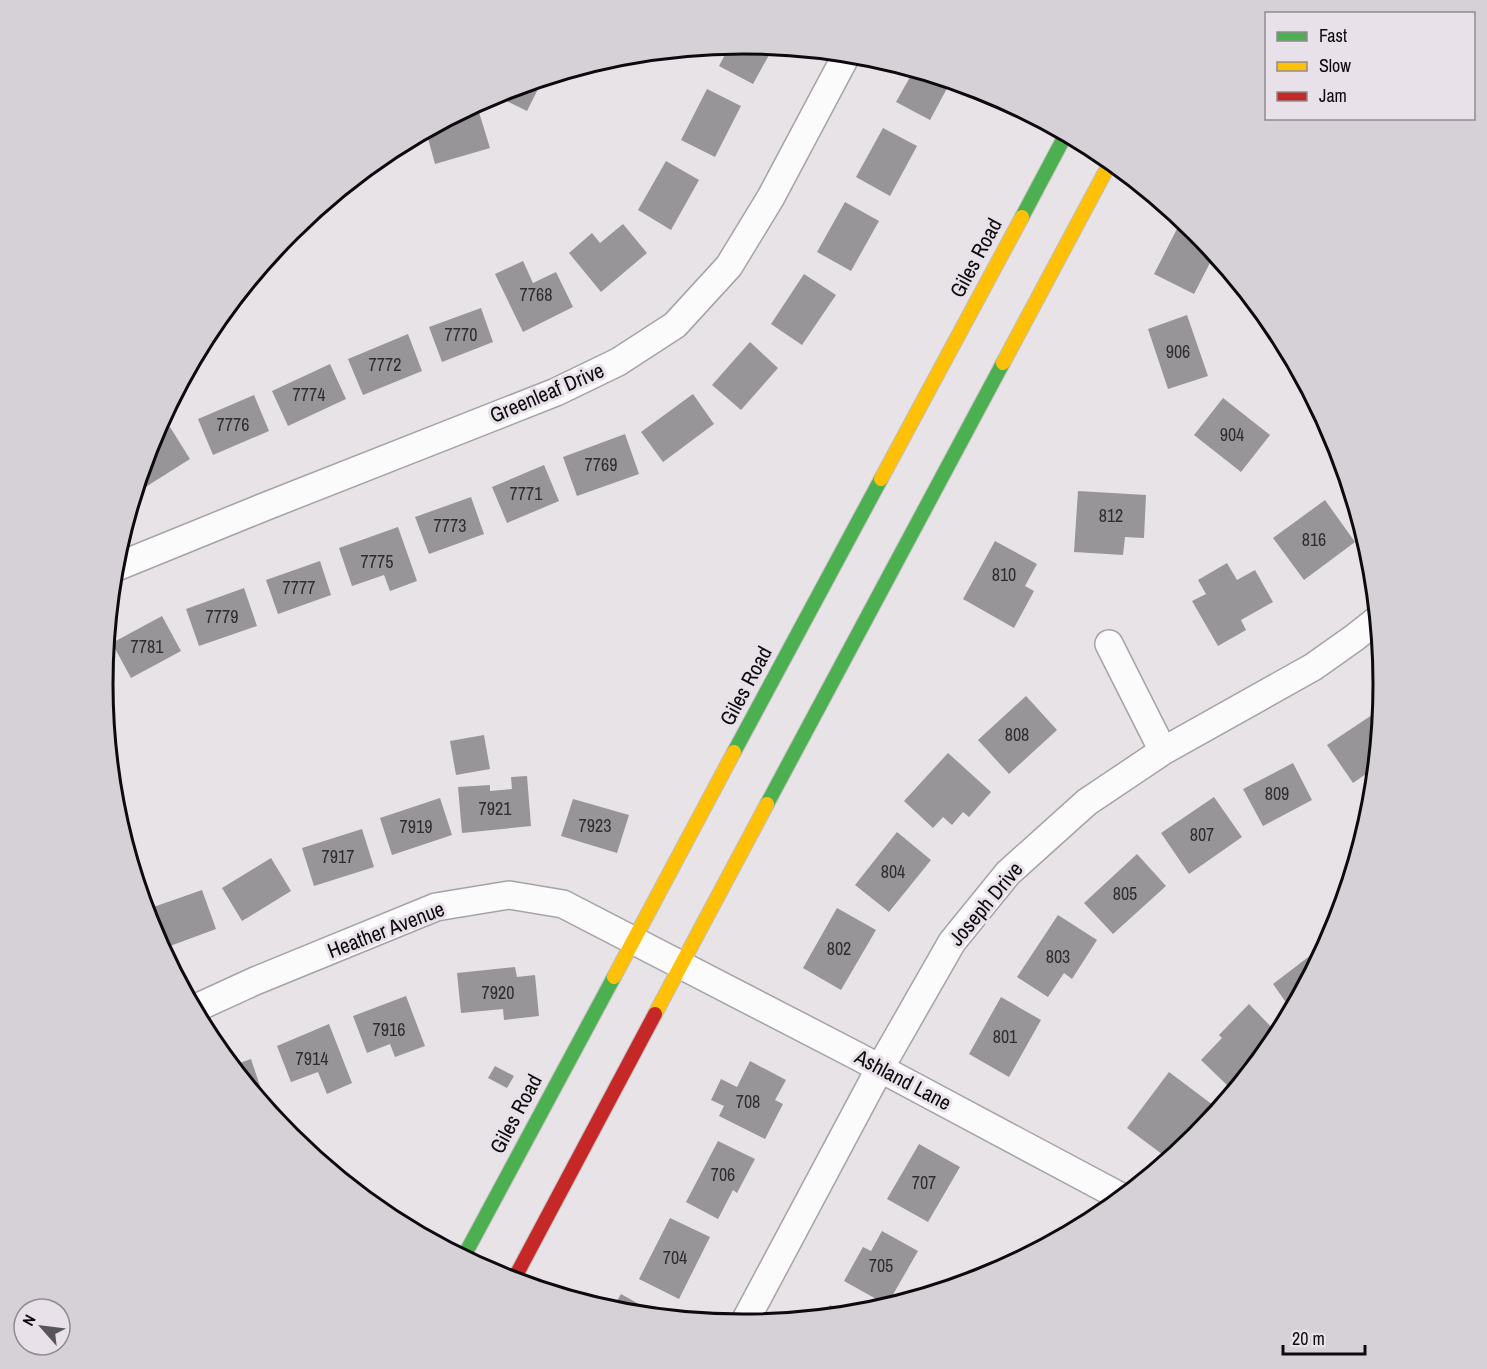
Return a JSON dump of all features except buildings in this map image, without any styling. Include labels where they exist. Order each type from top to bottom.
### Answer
[{"type":"main road","name":"Giles Road","points":[[467,1251],[1063,140]]},
{"type":"main road","points":[[517,1273],[1107,169]]},
{"type":"street","name":"Greenleaf Drive","points":[[125,564],[556,392],[618,362],[675,325],[729,266],[771,197],[843,62]]},
{"type":"street","name":"Joseph Drive","points":[[749,1315],[880,1068],[952,942],[1008,873],[1087,802],[1163,751],[1313,667],[1371,624]]},
{"type":"street","points":[[1109,644],[1163,751]]},
{"type":"street","name":"Heather Avenue","points":[[201,1006],[255,981],[436,907],[509,895],[563,904],[681,965]]},
{"type":"street","name":"Ashland Lane","points":[[681,965],[1115,1194]]},
{"type":"traffic: fast","points":[[1022,217],[1063,140]]},
{"type":"traffic: fast","points":[[767,804],[1003,363]]},
{"type":"traffic: fast","points":[[734,752],[881,479]]},
{"type":"traffic: fast","points":[[467,1251],[614,977]]},
{"type":"traffic: slow","points":[[1003,363],[1107,169]]},
{"type":"traffic: slow","points":[[881,479],[1022,217]]},
{"type":"traffic: slow","points":[[614,977],[734,752]]},
{"type":"traffic: slow","points":[[655,1014],[767,804]]},
{"type":"traffic: jam","points":[[517,1273],[655,1014]]}]
